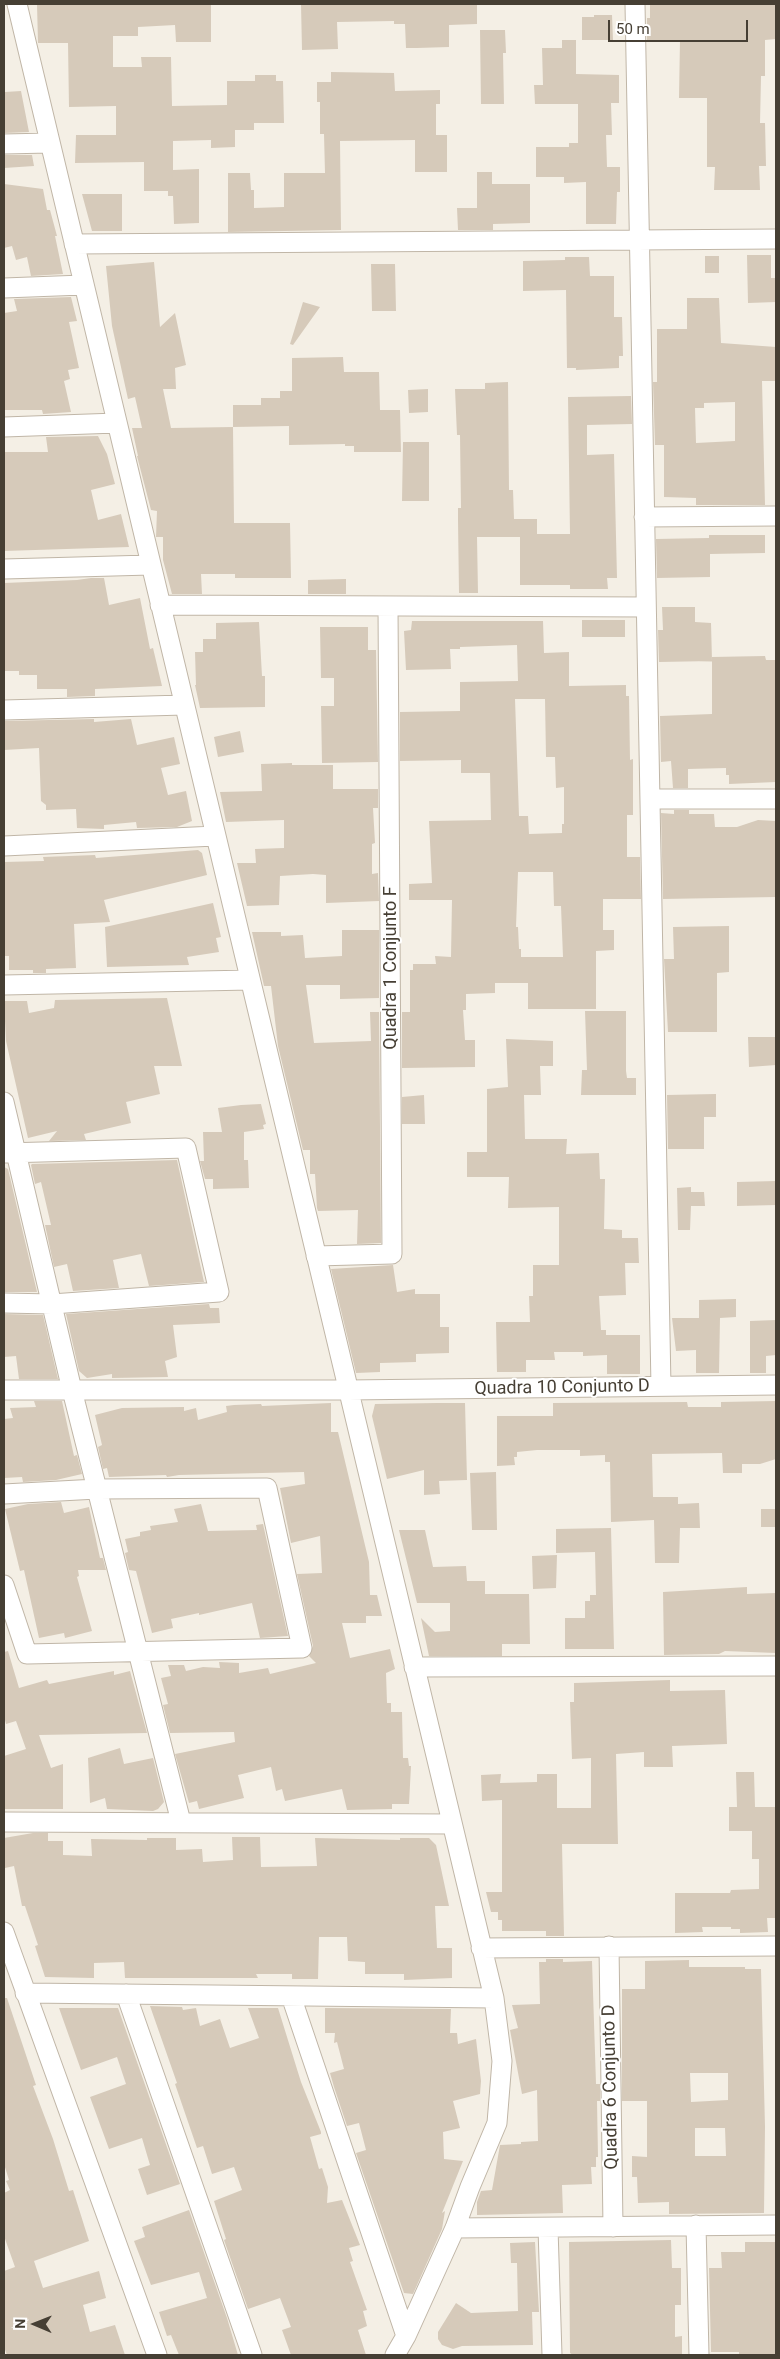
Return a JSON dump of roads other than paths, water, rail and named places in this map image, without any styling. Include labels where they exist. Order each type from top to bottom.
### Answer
[{"type":"street","points":[[635,4],[661,1386]]},
{"type":"street","points":[[13,8],[74,244],[494,1998],[502,2062],[497,2123],[455,2228],[406,2336],[395,2355]]},
{"type":"street","points":[[4,144],[49,143]]},
{"type":"street","points":[[74,244],[776,239]]},
{"type":"street","points":[[4,288],[83,285]]},
{"type":"street","points":[[4,427],[117,423]]},
{"type":"street","points":[[644,517],[776,516]]},
{"type":"street","points":[[4,569],[150,565]]},
{"type":"street","points":[[160,605],[646,607]]},
{"type":"street","name":"Quadra 1 Conjunto F","points":[[316,1256],[392,1254],[388,606]]},
{"type":"street","points":[[4,710],[184,705]]},
{"type":"street","points":[[650,799],[776,799]]},
{"type":"street","points":[[4,846],[216,836]]},
{"type":"street","points":[[4,985],[250,980]]},
{"type":"street","points":[[4,1102],[10,1152],[52,1304],[181,1822]]},
{"type":"street","points":[[4,1303],[52,1304],[219,1292],[186,1148],[10,1152]]},
{"type":"street","name":"Quadra 10 Conjunto D","points":[[4,1390],[348,1390],[776,1385]]},
{"type":"street","points":[[4,1494],[97,1489],[267,1488],[302,1648],[27,1654],[4,1585]]},
{"type":"street","points":[[414,1667],[776,1666]]},
{"type":"street","points":[[4,1822],[452,1824]]},
{"type":"street","points":[[4,1932],[24,1993],[157,2355]]},
{"type":"street","name":"Quadra 6 Conjunto D","points":[[609,1946],[613,2227]]},
{"type":"street","points":[[481,1948],[776,1946]]},
{"type":"street","points":[[24,1993],[494,1998]]},
{"type":"street","points":[[126,1994],[252,2355]]},
{"type":"street","points":[[291,1996],[406,2336]]},
{"type":"street","points":[[455,2228],[776,2225]]},
{"type":"street","points":[[696,2226],[699,2355]]},
{"type":"street","points":[[548,2228],[552,2355]]}]
